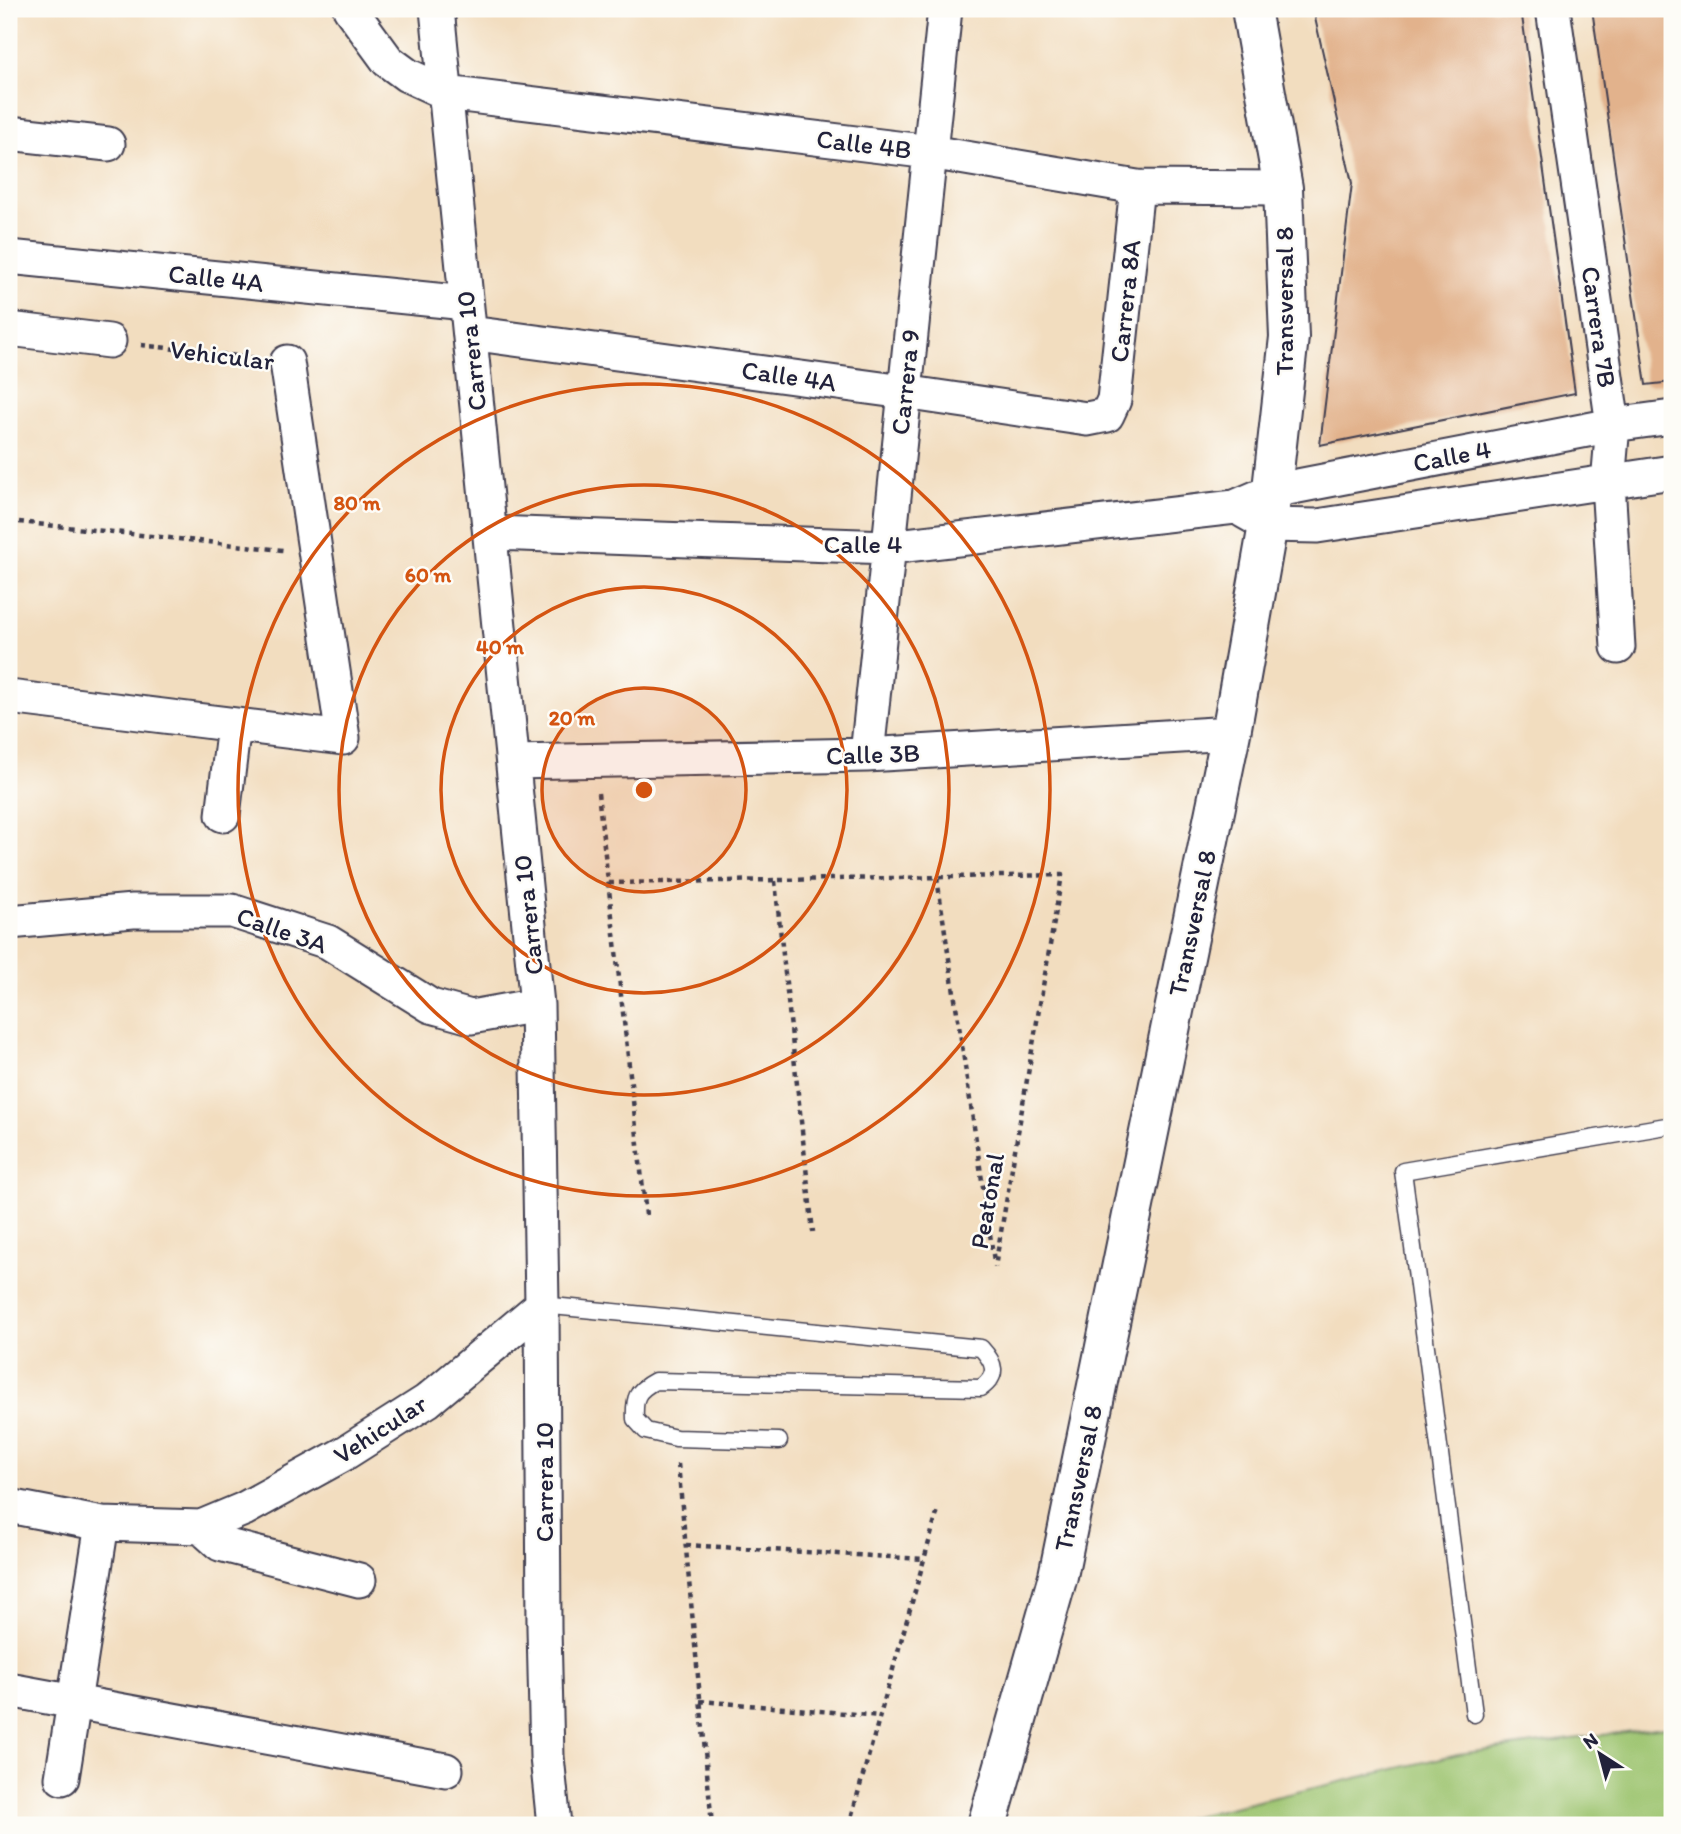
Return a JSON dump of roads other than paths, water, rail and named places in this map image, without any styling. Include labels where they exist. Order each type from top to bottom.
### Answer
[{"type":"street","name":"Calle 4B","points":[[350,9],[388,61],[407,75],[446,93],[930,152],[1138,187],[1283,188]]},
{"type":"street","name":"Carrera 10","points":[[437,9],[537,1004],[547,1744],[554,1825]]},
{"type":"street","name":"Carrera 9","points":[[867,755],[945,9]]},
{"type":"street","name":"Transversal 8","points":[[987,1825],[1058,1576],[1231,733],[1270,508],[1289,337],[1283,188],[1251,9]]},
{"type":"street","name":"Carrera 7B","points":[[1553,9],[1613,425],[1608,483],[1618,647]]},
{"type":"street","points":[[9,134],[108,144]]},
{"type":"street","name":"Carrera 8A","points":[[1107,415],[1114,400],[1138,187]]},
{"type":"street","name":"Calle 4A","points":[[9,257],[468,318],[904,392],[1087,419],[1107,415]]},
{"type":"street","points":[[9,329],[109,341]]},
{"type":"street","name":"Vehicular","points":[[9,697],[342,738],[287,362]]},
{"type":"street","name":"Calle 4","points":[[490,534],[889,547],[1235,507],[1270,508],[1613,425],[1672,417]]},
{"type":"street","name":"Calle 4","points":[[1270,508],[1317,526],[1672,472]]},
{"type":"street","points":[[223,815],[234,725]]},
{"type":"street","name":"Calle 3B","points":[[513,762],[867,755],[1231,733]]},
{"type":"street","name":"Calle 3A","points":[[9,922],[132,911],[232,911],[328,942],[430,1006],[471,1017],[537,1004]]},
{"type":"street","name":"Vehicular","points":[[9,1506],[102,1524],[201,1527],[244,1509],[342,1455],[427,1401],[542,1305]]},
{"type":"street","points":[[62,1778],[102,1524]]},
{"type":"street","points":[[201,1527],[220,1544],[359,1580]]},
{"type":"street","points":[[9,1690],[446,1770]]},
{"type":"lane","points":[[1474,1714],[1404,1171],[1672,1125]]},
{"type":"lane","points":[[542,1305],[981,1348],[991,1358],[993,1368],[990,1381],[981,1388],[655,1381],[641,1388],[634,1404],[635,1419],[646,1431],[676,1438],[779,1441]]}]
